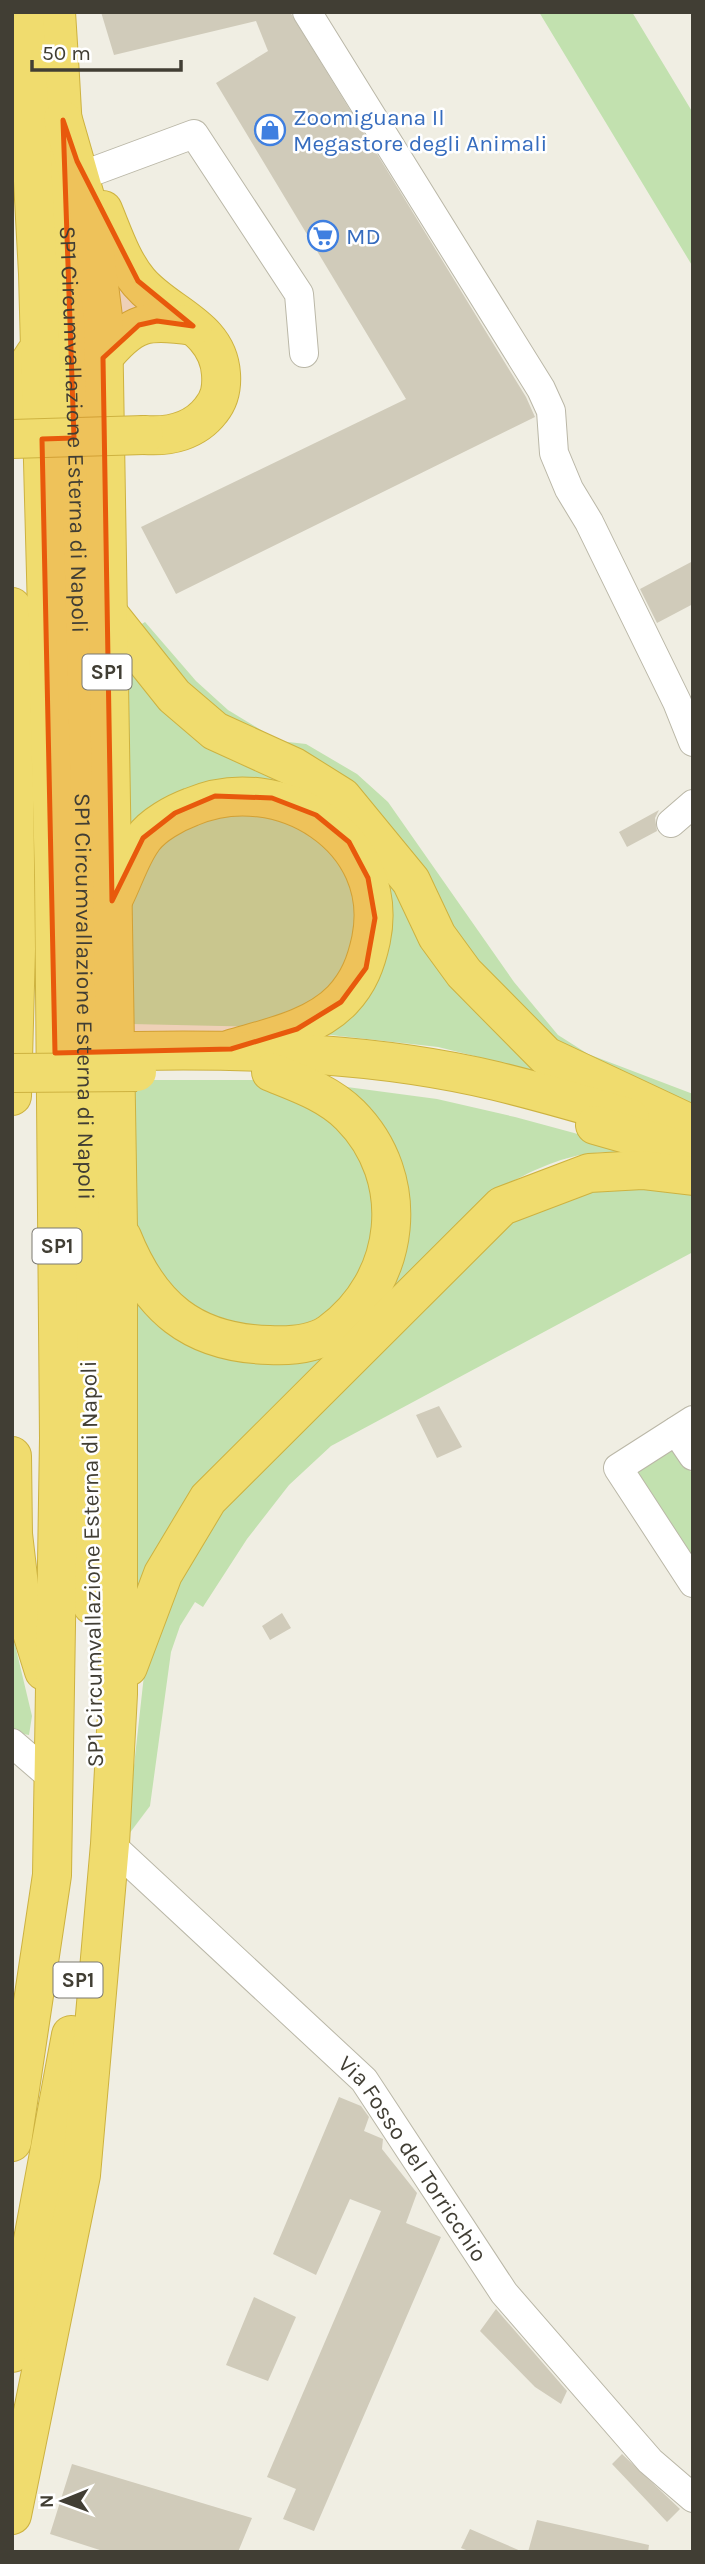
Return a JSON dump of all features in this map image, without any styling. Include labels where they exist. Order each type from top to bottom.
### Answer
[{"type":"highway","name":"SP1 Circumvallazione Esterna di Napoli","points":[[12,2353],[71,2032],[85,1934],[94,1828],[96,1758],[72,318],[48,121],[24,12]]},
{"type":"highway","name":"SP1 Circumvallazione Esterna di Napoli","points":[[12,2142],[52,1875],[55,1780],[59,1424],[54,875],[40,347],[48,121],[56,12]]},
{"type":"highway","name":"SP1","points":[[48,121],[81,167],[98,260],[103,358],[118,1229]]},
{"type":"highway","points":[[12,439],[169,435],[196,425],[214,406],[220,394],[217,349],[206,335],[138,281],[125,260],[81,167]]},
{"type":"highway","points":[[103,358],[123,335],[139,326],[157,321],[193,327]]},
{"type":"highway","points":[[12,414],[17,382],[40,347]]},
{"type":"highway","points":[[12,607],[12,1096]]},
{"type":"highway","points":[[107,612],[174,696],[215,731],[294,767],[342,797],[381,840],[411,881],[437,936],[464,973],[546,1056],[693,1125]]},
{"type":"highway","points":[[12,1073],[136,1062],[231,1049],[297,1029],[341,1002],[366,968],[376,918],[368,878],[349,842],[316,815],[272,798],[215,796],[175,813],[143,838],[112,901]]},
{"type":"highway","points":[[231,1049],[374,1061],[494,1081],[693,1136]]},
{"type":"highway","points":[[12,1054],[271,1072],[372,1076],[465,1093],[563,1116],[693,1153]]},
{"type":"highway","points":[[118,1229],[135,1270],[152,1293],[171,1313],[196,1330],[221,1340],[249,1345],[304,1344],[328,1334],[367,1298],[379,1277],[392,1227],[388,1175],[364,1131],[349,1114],[314,1090],[271,1072]]},
{"type":"highway","points":[[96,1758],[163,1574],[208,1499],[502,1206],[589,1173],[642,1170],[693,1176]]},
{"type":"highway","points":[[12,2515],[81,2175],[110,1844],[118,1693],[118,1229]]},
{"type":"highway","name":"SP1","points":[[12,1457],[16,1587],[36,1639],[56,1721]]},
{"type":"highway","points":[[12,2079],[29,2040]]},
{"type":"street","points":[[307,12],[541,389],[551,411],[551,439],[564,477],[677,702],[693,742]]},
{"type":"street","points":[[12,82],[48,121]]},
{"type":"street","points":[[81,167],[194,134],[299,294],[304,353]]},
{"type":"street","points":[[671,823],[693,804]]},
{"type":"street","points":[[693,1456],[684,1425],[618,1468],[693,1583]]},
{"type":"street","points":[[12,1743],[55,1780]]},
{"type":"street","name":"Via Fosso del Torricchio","points":[[110,1844],[363,2080],[504,2293],[650,2461],[693,2498]]},
{"type":"highlighted area","points":[[63,120],[77,161],[138,281],[193,326],[157,321],[139,325],[103,358],[112,901],[143,838],[175,813],[215,796],[272,798],[316,815],[349,842],[368,878],[375,918],[366,968],[341,1002],[297,1029],[231,1049],[55,1053],[42,439],[74,438]]},
{"type":"green space","points":[[539,12],[632,12],[693,113],[693,267]]},
{"type":"green space","points":[[145,622],[196,681],[228,710],[279,741],[306,744],[357,774],[388,802],[514,982],[558,1035],[588,1054],[693,1094],[693,1110],[611,1082],[503,1005],[393,849],[202,708],[135,628]]},
{"type":"green space","points":[[117,655],[323,797],[540,1072],[438,1047],[313,1033],[380,900],[259,779],[215,780],[182,791],[154,811],[123,840]]},
{"type":"green space","points":[[282,804],[354,875],[355,947],[328,993],[265,1027],[131,1024],[129,886],[174,823]]},
{"type":"green space","points":[[130,1080],[279,1080],[328,1102],[382,1192],[361,1278],[323,1315],[307,1323],[255,1334],[181,1311],[133,1246]]},
{"type":"green space","points":[[347,1087],[437,1099],[648,1153],[600,1152],[569,1158],[532,1172],[498,1190],[134,1607],[131,1297],[162,1328],[190,1344],[222,1353],[264,1358],[392,1264],[344,1090]]},
{"type":"green space","points":[[693,1185],[693,1252],[331,1446],[289,1485],[247,1539],[203,1607],[195,1602],[180,1626],[171,1652],[150,1806],[126,1838],[146,1657],[186,1544],[331,1384],[546,1192]]},
{"type":"green space","points":[[671,1441],[693,1475],[693,1572],[626,1470]]},
{"type":"green space","points":[[12,1632],[32,1716],[29,1735],[12,1732]]},
{"type":"building","points":[[101,12],[290,12],[526,397],[535,417],[176,594],[141,527],[406,399],[216,83],[268,51],[256,21],[114,55]]},
{"type":"building","points":[[693,561],[693,604],[657,623],[640,589]]},
{"type":"building","points":[[659,810],[655,818],[657,831],[627,847],[619,832]]},
{"type":"building","points":[[439,1406],[462,1447],[437,1458],[416,1415]]},
{"type":"building","points":[[282,1613],[291,1628],[270,1640],[262,1626]]},
{"type":"building","points":[[339,2097],[361,2106],[369,2117],[364,2131],[383,2139],[382,2149],[417,2193],[406,2223],[441,2237],[314,2531],[283,2519],[296,2489],[267,2477],[381,2211],[350,2199],[316,2275],[273,2254]]},
{"type":"building","points":[[254,2297],[296,2317],[268,2381],[226,2365]]},
{"type":"building","points":[[496,2309],[567,2391],[561,2404],[535,2387],[480,2331]]},
{"type":"building","points":[[622,2454],[680,2509],[667,2522],[612,2464]]},
{"type":"building","points":[[72,2464],[252,2518],[238,2552],[106,2552],[50,2534]]},
{"type":"building","points":[[537,2520],[649,2545],[648,2552],[528,2552]]},
{"type":"building","points":[[470,2529],[523,2552],[471,2552],[461,2548]]},
{"type":"place","name":"Zoomiguana Il Megastore degli Animali","points":[[270,130]]},
{"type":"place","name":"MD","points":[[323,236]]}]
